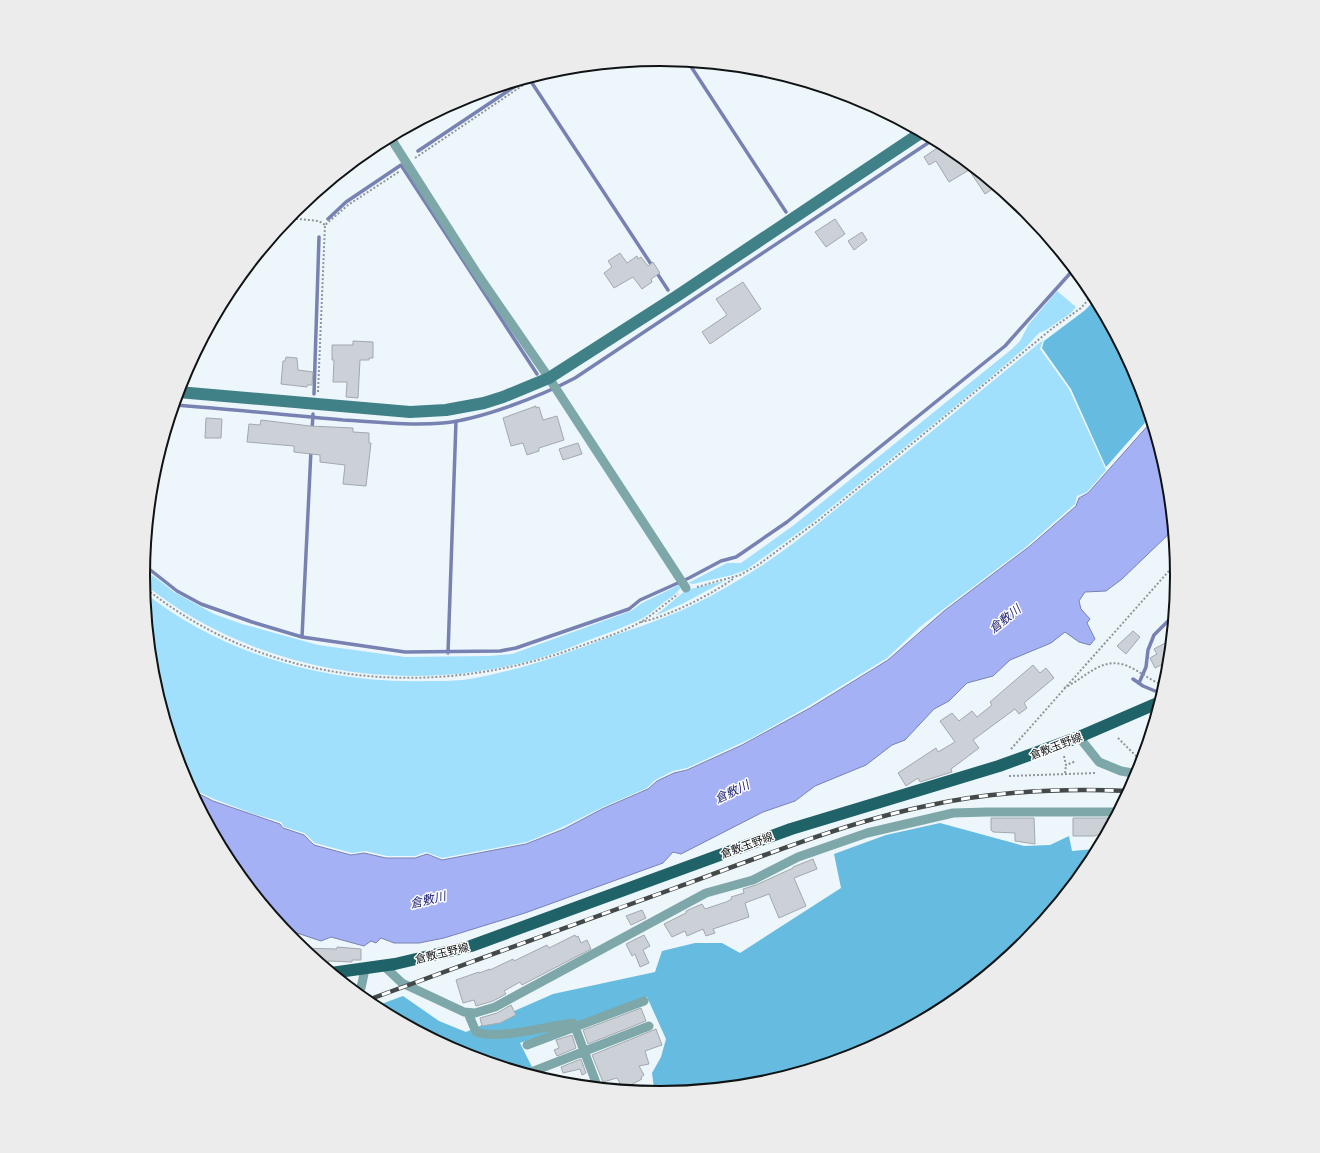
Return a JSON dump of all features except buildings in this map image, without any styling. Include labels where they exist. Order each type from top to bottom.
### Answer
[{"type":"main road","name":"倉敷玉野線","points":[[337,972],[384,966],[471,946],[790,829],[876,802],[972,776],[1079,737],[1154,705]]},
{"type":"street","points":[[184,393],[392,412],[446,410],[554,385],[683,292],[917,135]]},
{"type":"street","points":[[392,142],[404,167],[554,385],[683,584]]},
{"type":"street","points":[[1079,737],[1099,762],[1121,771],[1132,773]]},
{"type":"street","points":[[384,966],[402,983],[468,1013],[475,1013],[495,1007],[706,893],[753,880],[798,858],[867,833],[952,813],[1113,812]]},
{"type":"street","points":[[359,989],[361,988],[365,969]]},
{"type":"street","points":[[527,1045],[644,1001]]},
{"type":"street","points":[[468,1013],[476,1032],[486,1035],[573,1023],[596,1083]]},
{"type":"street","points":[[534,1071],[649,1026]]},
{"type":"path","points":[[317,405],[325,225],[348,205],[525,84]]},
{"type":"path","points":[[296,219],[319,221],[325,225]]},
{"type":"path","points":[[150,591],[190,619],[262,653],[317,669],[370,677],[444,678],[504,669],[564,652],[638,623],[666,614],[698,599],[735,576],[758,565],[819,520],[1054,327],[1081,308],[1088,300]]},
{"type":"path","points":[[1010,751],[1063,689],[1094,657],[1170,570]]},
{"type":"path","points":[[638,623],[683,584],[735,576]]},
{"type":"path","points":[[1063,689],[1074,684],[1090,671],[1108,664],[1126,665],[1140,672],[1146,677],[1159,683]]},
{"type":"path","points":[[1118,738],[1137,757]]},
{"type":"path","points":[[1064,756],[1066,765],[1065,773]]},
{"type":"path","points":[[1066,765],[1076,761]]},
{"type":"path","points":[[1002,777],[1065,773],[1101,773]]},
{"type":"shaded area","points":[[1057,291],[1076,307],[1071,313],[1039,333],[1026,347],[985,382],[813,522],[746,570],[732,575],[693,584],[688,583],[727,563],[741,563],[794,525],[1012,349],[1020,341],[1029,324]]},
{"type":"shaded area","points":[[1091,304],[1102,321],[1132,381],[1146,422],[1106,467],[1071,389],[1042,348],[1044,341]]},
{"type":"shaded area","points":[[1043,340],[1040,349],[1069,389],[1106,470],[1087,492],[1077,496],[1075,504],[1026,547],[921,626],[887,658],[807,707],[750,739],[687,768],[673,771],[655,780],[647,788],[527,842],[442,858],[426,852],[415,856],[387,856],[365,851],[352,853],[315,843],[304,833],[284,827],[281,822],[254,814],[197,791],[188,772],[167,709],[159,676],[154,643],[151,597],[174,614],[207,633],[242,649],[315,671],[390,681],[445,681],[483,677],[559,655],[649,624],[689,607],[710,596],[750,573],[789,546]]},
{"type":"shaded area","points":[[150,573],[174,592],[214,614],[242,624],[318,645],[405,657],[488,656],[512,654],[631,611],[642,603],[679,585],[680,589],[673,596],[641,619],[619,629],[551,654],[522,663],[464,673],[415,676],[366,673],[318,666],[271,653],[225,634],[183,611],[150,588]]},
{"type":"shaded area","points":[[725,581],[684,603],[655,616],[686,590]]},
{"type":"shaded area","points":[[940,823],[1024,846],[1050,845],[1069,836],[1072,851],[1091,849],[1065,887],[1044,913],[1021,937],[971,982],[944,1001],[915,1019],[855,1048],[792,1070],[760,1077],[727,1083],[693,1086],[654,1087],[652,1073],[661,1057],[666,1039],[647,997],[520,1043],[534,1071],[496,1060],[465,1048],[405,1019],[381,1004],[403,996],[439,1021],[466,1032],[553,994],[655,972],[662,951],[695,943],[722,943],[740,953],[841,888],[834,854],[886,835]]},
{"type":"water","name":"倉敷川","points":[[1147,426],[1161,477],[1168,535],[1122,579],[1106,591],[1085,592],[1079,601],[1081,609],[1090,619],[1087,623],[1095,639],[1090,645],[1079,642],[1065,632],[1051,643],[1010,660],[993,676],[967,683],[949,701],[934,709],[905,740],[892,745],[866,765],[815,786],[795,801],[763,812],[681,854],[673,852],[663,863],[525,913],[444,938],[419,943],[394,943],[381,938],[376,943],[371,941],[364,946],[331,937],[321,941],[294,932],[276,913],[236,860],[218,832],[198,793],[213,801],[280,824],[283,828],[304,835],[314,845],[351,855],[364,853],[386,858],[415,858],[427,854],[442,860],[526,844],[564,829],[602,809],[648,789],[657,781],[674,773],[687,770],[742,745],[810,708],[888,660],[944,611],[1030,546],[1076,506],[1079,498],[1088,493]]},
{"type":"waterway","points":[[691,67],[786,212]]},
{"type":"waterway","points":[[532,83],[668,290]]},
{"type":"waterway","points":[[418,151],[513,88]]},
{"type":"waterway","points":[[179,405],[343,420],[418,424],[458,421],[511,406],[546,392],[575,378],[929,143]]},
{"type":"waterway","points":[[328,219],[346,202],[401,165],[537,374]]},
{"type":"waterway","points":[[314,394],[319,237]]},
{"type":"waterway","points":[[150,570],[177,591],[201,604],[252,622],[302,637],[405,652],[500,651],[516,648],[629,609],[640,600],[689,578],[721,561],[736,557],[742,553],[787,522],[1005,346],[1070,273]]},
{"type":"waterway","points":[[312,430],[313,414]]},
{"type":"waterway","points":[[448,653],[456,421]]},
{"type":"waterway","points":[[302,637],[311,450]]},
{"type":"waterway","points":[[1139,683],[1146,667],[1148,650],[1154,635],[1168,621]]},
{"type":"waterway","points":[[1133,679],[1143,686],[1155,691]]},
{"type":"railway","points":[[372,998],[832,831],[895,813],[951,801],[1002,794],[1053,790],[1123,791]]}]
